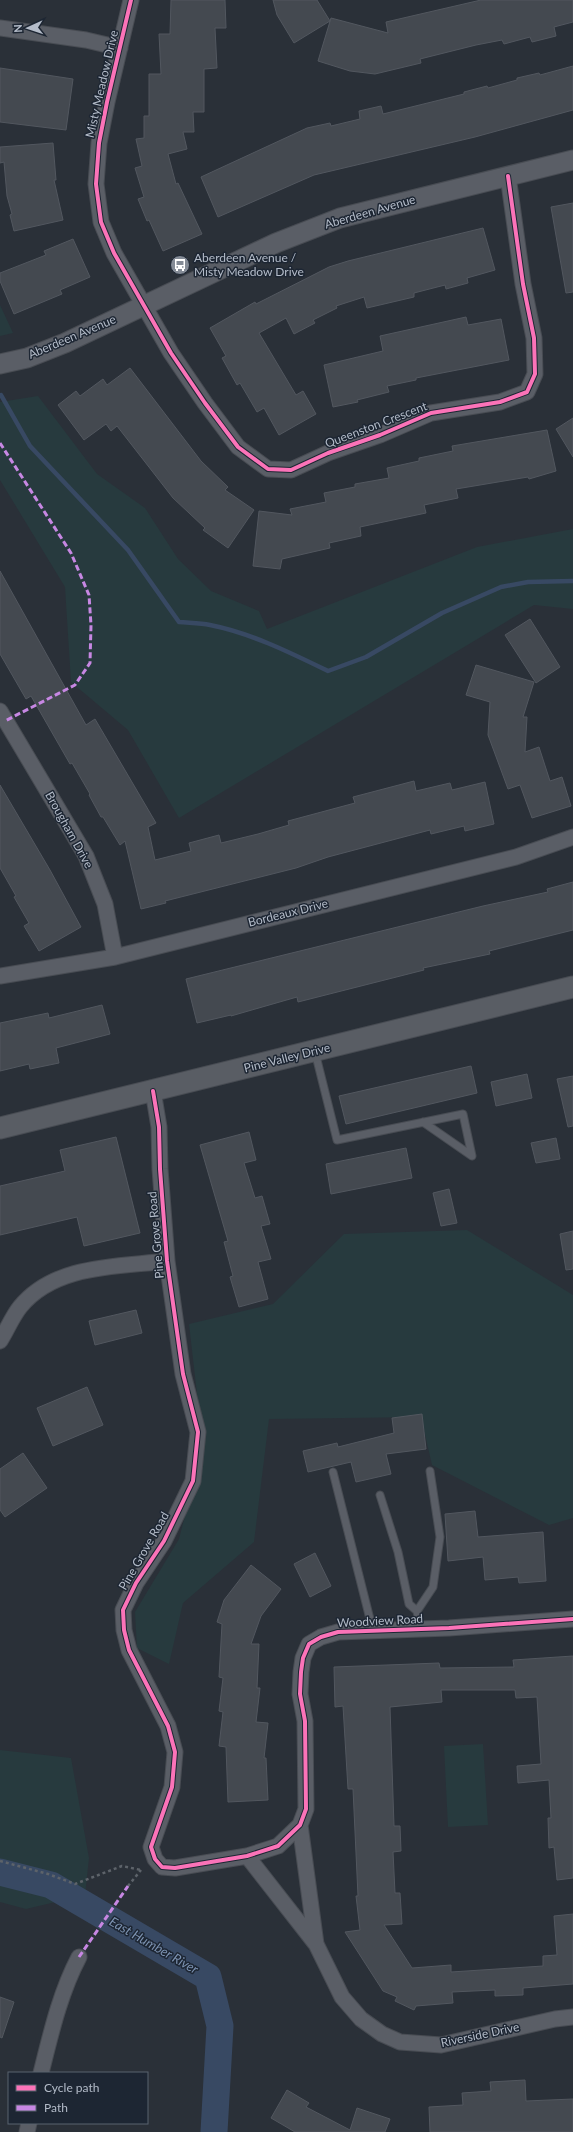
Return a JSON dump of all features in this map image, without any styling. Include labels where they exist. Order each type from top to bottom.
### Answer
[{"type":"main road","name":"Pine Valley Drive","points":[[0,1128],[573,988]]},
{"type":"street","name":"Misty Meadow Drive","points":[[131,0],[100,136],[96,184],[102,222],[109,241],[114,253],[144,306]]},
{"type":"street","points":[[0,28],[86,40],[120,48]]},
{"type":"street","name":"Aberdeen Avenue","points":[[0,364],[27,358],[65,343],[276,243],[340,218],[573,160]]},
{"type":"street","name":"Queenston Crescent","points":[[144,306],[205,403],[238,447],[268,469],[291,470],[328,453],[380,436],[431,413],[500,402],[516,397],[527,392],[535,374],[534,338],[523,284],[508,176]]},
{"type":"street","name":"Brougham Drive","points":[[0,711],[86,856],[105,904],[116,958]]},
{"type":"street","name":"Bordeaux Drive","points":[[0,976],[116,958],[516,857],[573,837]]},
{"type":"street","name":"Pine Grove Road","points":[[153,1091],[160,1128],[160,1169],[168,1261],[183,1374],[198,1432],[197,1456],[193,1481],[164,1541],[136,1583],[123,1610],[124,1630],[129,1650],[168,1726],[175,1752],[172,1787],[151,1847],[155,1859]]},
{"type":"street","points":[[0,1341],[20,1307],[38,1291],[62,1276],[84,1271],[168,1261]]},
{"type":"street","name":"Woodview Road","points":[[247,1856],[278,1846],[300,1825],[306,1809],[305,1721],[300,1694],[303,1658],[309,1644],[320,1637],[338,1632],[420,1629],[573,1619]]},
{"type":"street","name":"Riverside Drive","points":[[300,1825],[316,1944]]},
{"type":"street","points":[[155,1859],[162,1867],[175,1868],[247,1856]]},
{"type":"street","name":"Riverside Drive","points":[[247,1856],[316,1944],[342,1997],[361,2019],[382,2034],[400,2042],[441,2045],[555,2019],[573,2017]]},
{"type":"street","points":[[41,2072],[54,2018],[71,1973],[79,1957]]},
{"type":"lane","points":[[315,1051],[337,1140],[423,1122],[463,1114],[472,1156],[423,1122]]},
{"type":"lane","points":[[417,1611],[433,1587],[440,1537],[430,1471]]},
{"type":"lane","points":[[333,1472],[373,1631]]},
{"type":"lane","points":[[380,1495],[398,1552],[409,1604],[417,1611],[420,1629]]},
{"type":"path","points":[[128,1886],[141,1870],[155,1859]]},
{"type":"path","points":[[0,1861],[48,1874],[75,1884],[122,1866],[141,1870]]},
{"type":"green space","points":[[0,305],[13,333],[0,336]]},
{"type":"green space","points":[[38,396],[97,474],[145,508],[178,559],[211,591],[259,611],[267,629],[477,547],[573,529],[573,609],[534,605],[179,818],[128,730],[71,682],[65,587],[0,480],[0,402]]},
{"type":"green space","points":[[467,1230],[573,1295],[573,1518],[549,1525],[432,1465],[421,1417],[269,1419],[254,1542],[183,1603],[169,1664],[137,1648],[135,1612],[179,1539],[203,1446],[189,1324],[273,1304],[344,1234]]},
{"type":"green space","points":[[483,1744],[488,1825],[448,1827],[444,1746]]},
{"type":"green space","points":[[0,1750],[71,1758],[89,1858],[85,1895],[26,1909],[0,1902]]},
{"type":"building","points":[[171,0],[225,0],[226,28],[215,28],[217,68],[204,69],[204,112],[193,112],[194,132],[183,132],[187,149],[168,154],[176,184],[178,183],[202,234],[163,251],[149,220],[147,221],[138,199],[144,197],[135,168],[142,166],[136,139],[144,138],[144,116],[149,116],[149,74],[161,74],[159,34],[170,34]]},
{"type":"building","points":[[273,0],[317,0],[330,21],[294,43],[277,15]]},
{"type":"building","points":[[481,0],[573,0],[573,22],[554,27],[556,36],[532,42],[530,37],[504,44],[502,40],[476,45],[420,59],[421,63],[375,74],[350,71],[318,61],[331,18],[388,33],[386,22]]},
{"type":"building","points":[[573,66],[573,110],[475,137],[314,175],[218,217],[201,177],[307,128],[330,123],[331,126],[360,119],[359,111],[381,106],[383,114],[464,94],[464,92],[487,86],[488,88],[517,80],[517,78],[539,73],[540,75]]},
{"type":"building","points":[[0,68],[73,79],[66,130],[0,122]]},
{"type":"building","points":[[53,143],[56,180],[54,180],[63,220],[14,231],[10,215],[12,214],[7,196],[4,162],[0,163],[0,147]]},
{"type":"building","points":[[573,203],[573,292],[566,293],[551,207]]},
{"type":"building","points":[[483,228],[495,270],[467,278],[468,283],[446,289],[445,285],[414,293],[414,297],[367,308],[364,297],[336,306],[337,308],[313,320],[315,323],[294,334],[286,318],[259,333],[296,395],[303,391],[316,414],[279,435],[264,408],[257,412],[240,383],[237,385],[222,358],[226,356],[210,328],[255,302],[256,304],[329,267]]},
{"type":"building","points":[[73,239],[90,277],[60,290],[62,294],[14,314],[0,281],[0,273],[46,255],[44,251]]},
{"type":"building","points":[[466,317],[468,325],[501,319],[509,360],[416,378],[416,380],[387,386],[389,392],[357,400],[358,402],[333,407],[324,365],[383,351],[380,336]]},
{"type":"building","points":[[130,368],[201,461],[228,487],[225,490],[254,510],[228,548],[203,530],[205,528],[173,498],[117,426],[111,431],[106,424],[84,440],[58,405],[76,391],[80,396],[103,379],[107,385]]},
{"type":"building","points":[[573,418],[573,457],[556,429]]},
{"type":"building","points":[[547,430],[556,471],[529,479],[528,477],[456,489],[458,498],[424,505],[426,513],[360,527],[361,536],[329,543],[330,548],[282,559],[280,569],[253,566],[259,511],[292,515],[290,509],[326,502],[324,493],[355,487],[355,484],[389,478],[387,468],[419,461],[419,458],[453,451],[452,446]]},
{"type":"building","points":[[0,571],[86,725],[95,719],[156,823],[148,827],[155,860],[191,851],[189,843],[219,835],[221,843],[258,834],[289,825],[288,821],[355,803],[353,797],[414,781],[416,791],[450,783],[452,790],[485,782],[494,824],[465,831],[464,826],[431,834],[430,830],[328,857],[296,868],[165,901],[166,903],[141,909],[125,841],[120,845],[103,817],[101,817],[89,795],[90,794],[72,763],[70,764],[31,696],[26,699],[0,654]]},
{"type":"building","points":[[530,619],[560,667],[536,683],[505,635]]},
{"type":"building","points":[[476,665],[534,682],[523,717],[527,717],[525,752],[539,747],[550,781],[562,777],[571,806],[532,818],[520,785],[508,789],[488,735],[490,702],[466,695]]},
{"type":"building","points":[[0,785],[50,870],[81,927],[39,951],[24,926],[29,923],[0,868]]},
{"type":"building","points":[[573,882],[573,930],[489,951],[490,954],[423,968],[424,970],[298,1002],[297,997],[231,1016],[197,1023],[186,979],[483,906],[548,892],[547,889]]},
{"type":"building","points":[[102,1005],[110,1034],[56,1048],[59,1063],[30,1069],[29,1064],[0,1071],[0,1023],[48,1013],[49,1018]]},
{"type":"building","points":[[471,1066],[477,1093],[346,1124],[339,1096]]},
{"type":"building","points":[[527,1074],[532,1098],[496,1106],[491,1082]]},
{"type":"building","points":[[573,1076],[573,1126],[568,1127],[557,1079]]},
{"type":"building","points":[[249,1132],[256,1160],[244,1163],[255,1198],[262,1196],[270,1224],[261,1226],[271,1259],[258,1262],[268,1299],[239,1307],[230,1277],[233,1276],[224,1242],[228,1241],[200,1145]]},
{"type":"building","points":[[116,1137],[140,1233],[84,1246],[77,1217],[0,1235],[0,1186],[65,1171],[60,1150]]},
{"type":"building","points":[[556,1138],[560,1159],[536,1163],[531,1143]]},
{"type":"building","points":[[406,1148],[412,1178],[331,1194],[326,1164]]},
{"type":"building","points":[[449,1189],[457,1223],[441,1226],[433,1193]]},
{"type":"building","points":[[573,1231],[573,1269],[566,1270],[560,1234]]},
{"type":"building","points":[[136,1310],[142,1333],[95,1345],[89,1321]]},
{"type":"building","points":[[87,1387],[103,1425],[53,1446],[37,1408]]},
{"type":"building","points":[[422,1414],[426,1449],[386,1454],[391,1474],[356,1482],[351,1462],[308,1472],[303,1451],[337,1443],[338,1447],[394,1433],[392,1418]]},
{"type":"building","points":[[23,1453],[47,1488],[5,1517],[0,1510],[0,1469]]},
{"type":"building","points":[[475,1511],[478,1537],[543,1532],[546,1581],[519,1583],[518,1577],[485,1580],[483,1557],[448,1561],[445,1514]]},
{"type":"building","points":[[315,1553],[331,1586],[310,1597],[294,1564]]},
{"type":"building","points":[[251,1565],[281,1589],[261,1616],[251,1644],[259,1644],[257,1688],[260,1688],[256,1722],[268,1723],[264,1758],[266,1758],[268,1800],[228,1802],[226,1747],[219,1746],[223,1712],[219,1711],[223,1678],[219,1677],[222,1624],[217,1622],[224,1600]]},
{"type":"building","points":[[573,1656],[573,1878],[557,1880],[554,1847],[549,1848],[548,1818],[551,1818],[549,1780],[518,1783],[517,1766],[541,1764],[537,1697],[516,1698],[515,1690],[441,1690],[442,1702],[390,1707],[394,1826],[400,1826],[401,1851],[393,1852],[395,1893],[400,1893],[402,1924],[384,1925],[412,1968],[451,1965],[451,1972],[543,1966],[543,1956],[557,1955],[554,1916],[573,1914],[573,1984],[523,1988],[523,1995],[495,1996],[495,1990],[452,1992],[453,2003],[416,2006],[414,2010],[395,2001],[397,1997],[383,1991],[345,1932],[360,1930],[356,1896],[358,1896],[353,1789],[348,1789],[343,1706],[335,1707],[334,1667],[439,1663],[440,1668],[514,1667],[513,1660]]},
{"type":"building","points":[[0,1997],[14,2002],[2,2038],[0,2037]]},
{"type":"building","points":[[525,2080],[526,2101],[573,2099],[573,2132],[430,2132],[429,2107],[463,2105],[462,2093],[491,2091],[490,2082]]},
{"type":"building","points":[[287,2090],[309,2103],[306,2107],[350,2130],[357,2108],[390,2119],[385,2132],[295,2132],[271,2118]]},
{"type":"waterway","points":[[1,395],[30,446],[128,550],[179,622],[210,625],[241,633],[300,657],[328,671],[366,657],[442,613],[501,587],[528,582],[573,581]]},
{"type":"waterway","name":"East Humber River","points":[[0,1872],[51,1885],[208,1977],[220,2026],[214,2132]]},
{"type":"marked path","points":[[0,443],[71,553],[89,595],[91,625],[90,663],[75,685],[5,721]]},
{"type":"marked path","points":[[79,1957],[128,1886]]},
{"type":"cycle path","points":[[131,0],[99,143],[96,184],[101,222],[114,253],[171,353],[205,403],[238,447],[268,469],[291,470],[328,453],[380,435],[431,413],[500,402],[527,392],[535,374],[534,338],[523,284],[508,176]]},
{"type":"cycle path","points":[[153,1091],[159,1127],[160,1169],[167,1261],[183,1374],[198,1432],[193,1481],[164,1541],[136,1583],[123,1610],[124,1630],[129,1650],[168,1726],[175,1752],[172,1787],[151,1847],[155,1859],[162,1867],[175,1868],[247,1856],[278,1846],[300,1825],[306,1809],[305,1721],[300,1694],[301,1672],[303,1658],[309,1644],[321,1637],[338,1632],[449,1628],[573,1619]]},
{"type":"place","name":"Aberdeen Avenue / Misty Meadow Drive","points":[[180,265]]}]
